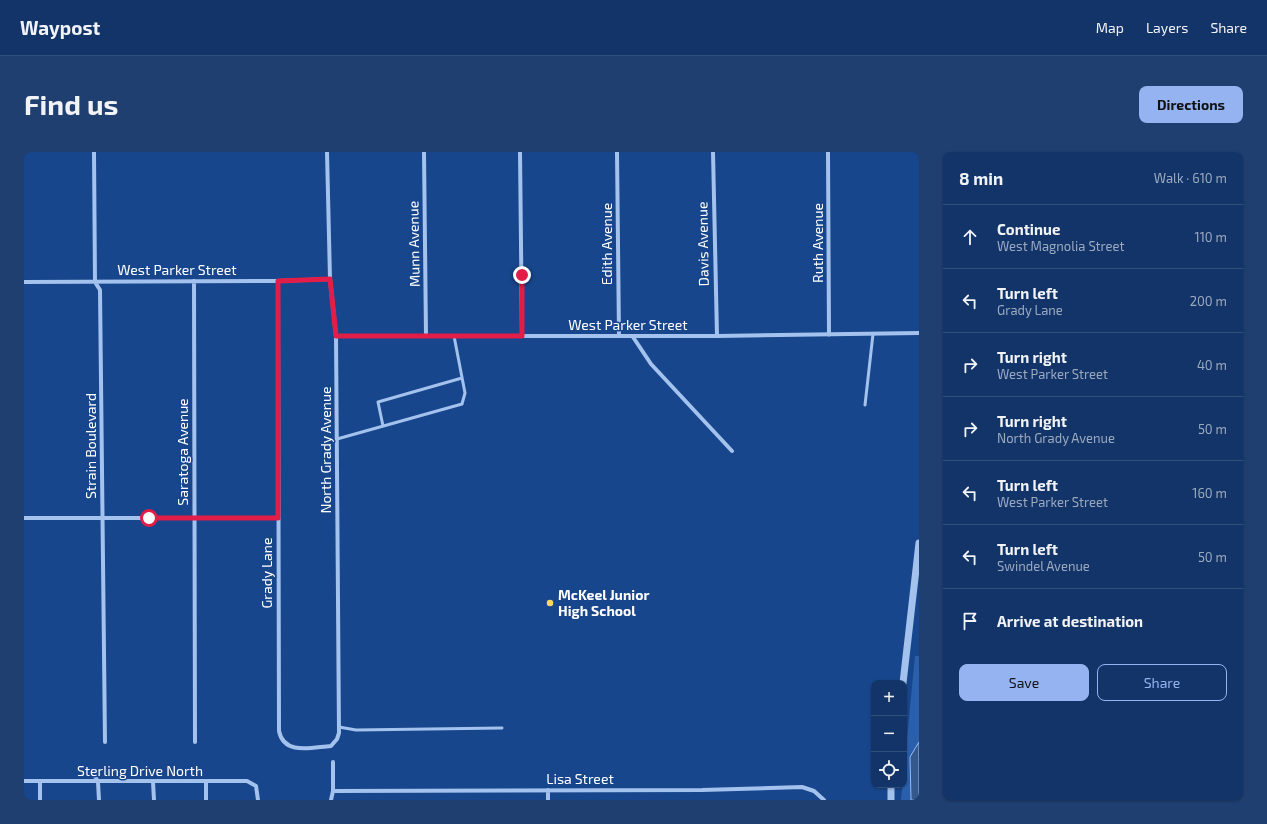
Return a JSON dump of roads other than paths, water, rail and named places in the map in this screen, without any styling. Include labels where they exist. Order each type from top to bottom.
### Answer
[{"type":"street","name":"Strain Boulevard","points":[[94,152],[95,282],[100,290],[105,742]]},
{"type":"street","name":"North Grady Avenue","points":[[327,152],[330,279],[336,336],[337,439],[338,727],[337,738],[331,746]]},
{"type":"street","name":"Munn Avenue","points":[[424,152],[426,336]]},
{"type":"street","points":[[520,152],[522,336]]},
{"type":"street","name":"Edith Avenue","points":[[617,152],[619,336]]},
{"type":"street","name":"Davis Avenue","points":[[713,152],[717,336]]},
{"type":"street","name":"Ruth Avenue","points":[[828,152],[829,335]]},
{"type":"street","name":"West Parker Street","points":[[24,282],[278,281],[330,279]]},
{"type":"street","name":"Saratoga Avenue","points":[[194,281],[195,742]]},
{"type":"street","name":"Grady Lane","points":[[278,281],[280,736],[290,747],[298,749],[331,746]]},
{"type":"street","name":"West Parker Street","points":[[336,336],[633,337],[919,334]]},
{"type":"street","points":[[633,337],[651,364],[732,451]]},
{"type":"street","points":[[24,518],[278,518]]},
{"type":"street","points":[[903,680],[916,588],[919,543]]},
{"type":"street","points":[[331,800],[333,792],[333,762]]},
{"type":"street","points":[[92,770],[98,782],[99,800]]},
{"type":"street","points":[[40,781],[40,800]]},
{"type":"street","name":"Sterling Drive North","points":[[24,782],[247,781],[254,785],[258,792],[258,800]]},
{"type":"street","points":[[153,782],[154,800]]},
{"type":"street","points":[[206,782],[206,800]]},
{"type":"street","name":"Lisa Street","points":[[333,792],[802,787],[814,791],[824,800]]},
{"type":"street","points":[[891,788],[891,800]]},
{"type":"street","points":[[548,790],[548,800]]},
{"type":"lane","points":[[865,405],[873,334]]},
{"type":"lane","points":[[337,439],[462,404],[465,393],[454,336]]},
{"type":"lane","points":[[383,426],[378,402],[462,378]]},
{"type":"lane","points":[[338,727],[356,730],[502,728]]},
{"type":"place","name":"McKeel Junior High School","points":[[550,603]]}]
